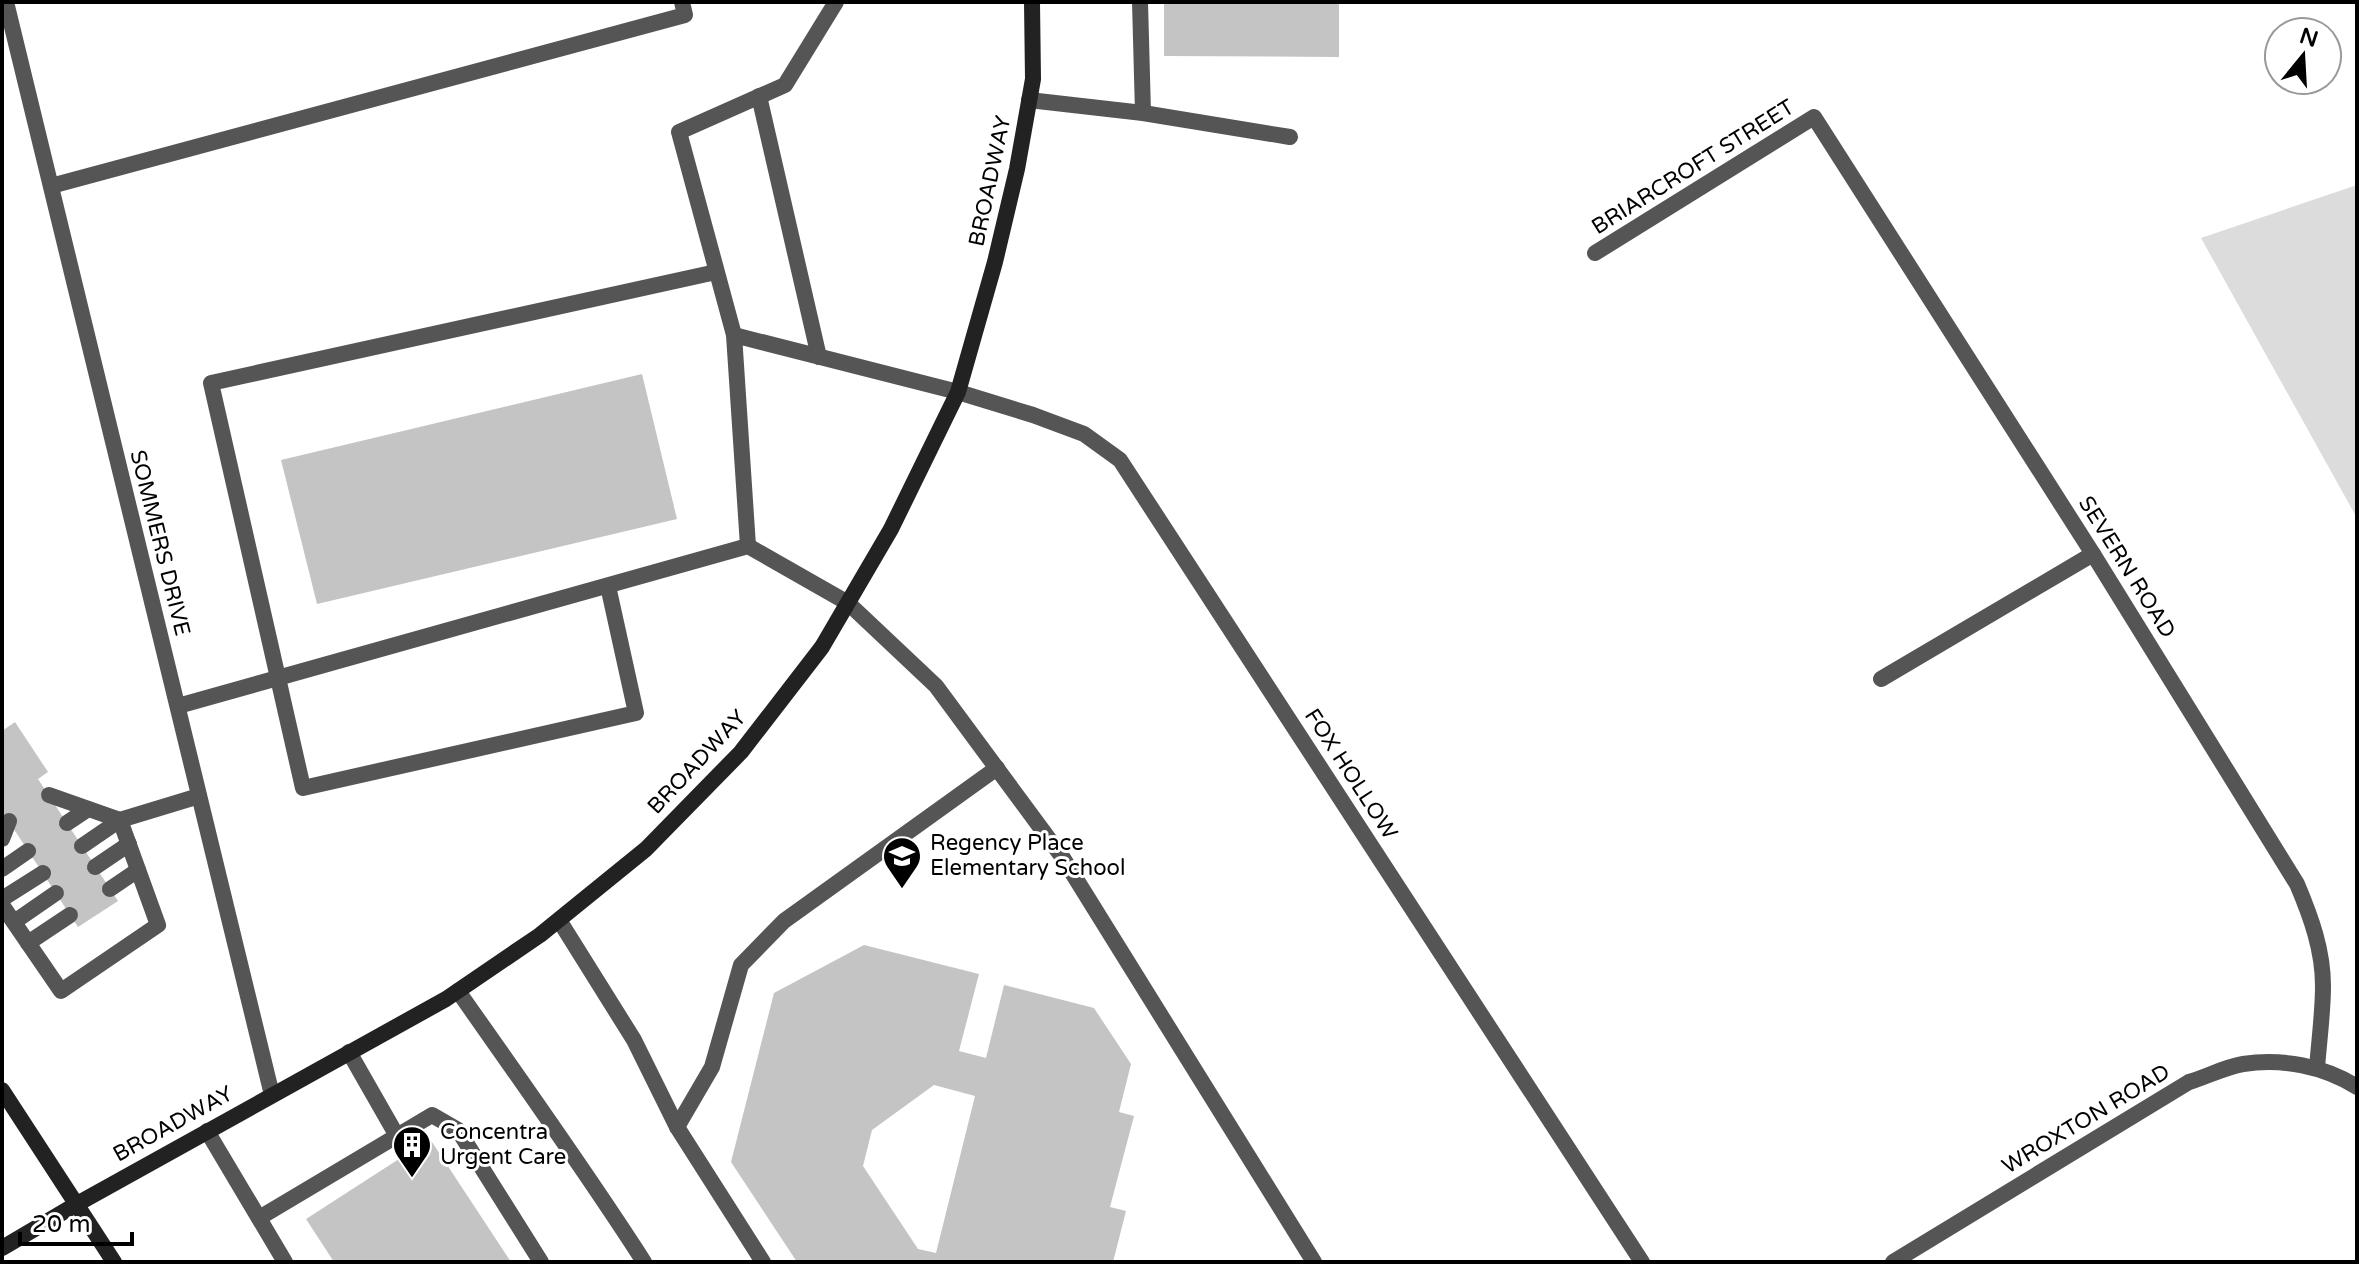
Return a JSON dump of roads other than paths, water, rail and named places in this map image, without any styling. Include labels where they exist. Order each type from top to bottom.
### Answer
[{"type":"main road","name":"BROADWAY","points":[[2,1248],[458,991],[559,920],[646,849],[741,752],[822,647],[891,529],[958,392],[995,262],[1017,169],[1033,79],[1032,2]]},
{"type":"main road","points":[[2,1090],[114,1262]]},
{"type":"street","name":"SOMMERS DRIVE","points":[[6,2],[272,1095]]},
{"type":"street","points":[[51,186],[685,15],[682,2]]},
{"type":"street","points":[[748,546],[734,335],[679,132],[785,85],[836,2]]},
{"type":"street","points":[[1140,2],[1143,113]]},
{"type":"street","points":[[759,96],[819,357]]},
{"type":"street","points":[[1029,100],[1143,113],[1290,137]]},
{"type":"street","name":"BRIARCROFT STREET","points":[[1595,253],[1814,117]]},
{"type":"street","name":"SEVERN ROAD","points":[[1814,117],[2093,554],[2297,884],[2320,952],[2323,986],[2317,1068]]},
{"type":"street","points":[[608,586],[636,713],[303,788],[211,383],[716,272]]},
{"type":"street","name":"FOX HOLLOW","points":[[734,335],[958,392],[1033,415],[1084,434],[1120,460],[1642,1262]]},
{"type":"street","points":[[178,706],[748,546],[848,603],[936,686],[1063,858],[1314,1262]]},
{"type":"street","points":[[1881,679],[2093,554]]},
{"type":"street","points":[[677,1127],[712,1067],[741,965],[784,921],[997,768]]},
{"type":"street","points":[[49,795],[120,820]]},
{"type":"street","points":[[82,846],[120,820],[199,796]]},
{"type":"street","points":[[67,823],[88,809]]},
{"type":"street","points":[[43,873],[2,902],[61,991],[158,925],[120,820]]},
{"type":"street","points":[[2,839],[9,821]]},
{"type":"street","points":[[95,867],[129,844]]},
{"type":"street","points":[[2,869],[28,851]]},
{"type":"street","points":[[110,889],[138,870]]},
{"type":"street","points":[[14,922],[56,893]]},
{"type":"street","points":[[28,943],[70,915]]},
{"type":"street","points":[[559,920],[634,1040],[677,1127],[763,1262]]},
{"type":"street","points":[[458,991],[594,1184],[644,1262]]},
{"type":"street","points":[[349,1052],[397,1136]]},
{"type":"street","name":"WROXTON ROAD","points":[[1893,1262],[2189,1082],[2242,1064],[2297,1064],[2317,1068],[2357,1087]]},
{"type":"street","points":[[259,1218],[432,1115],[458,1130],[541,1262]]},
{"type":"street","points":[[207,1131],[285,1262]]},
{"type":"place","name":"Regency Place Elementary School","points":[[902,890]]},
{"type":"place","name":"Concentra Urgent Care","points":[[412,1179]]}]
